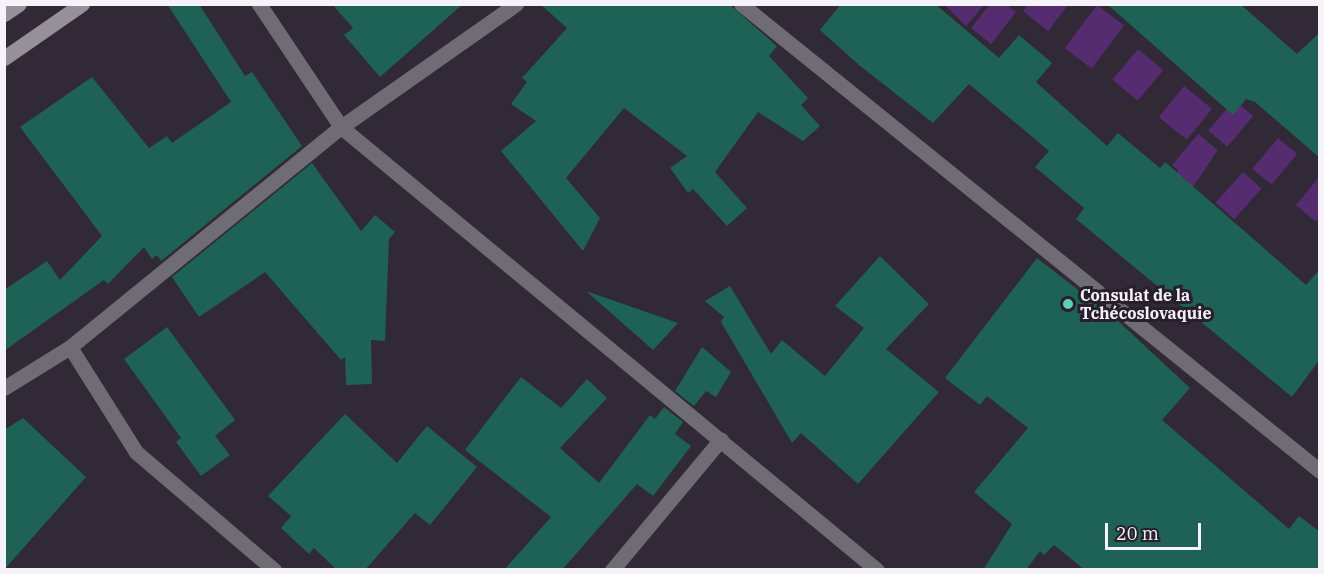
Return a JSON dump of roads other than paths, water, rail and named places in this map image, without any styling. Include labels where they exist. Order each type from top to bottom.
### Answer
[{"type":"main road","points":[[4,14],[19,4]]},
{"type":"main road","points":[[4,58],[82,4]]},
{"type":"street","points":[[259,4],[341,127],[877,570]]},
{"type":"street","points":[[4,388],[70,347],[341,127],[516,4]]},
{"type":"street","points":[[741,4],[1320,471]]},
{"type":"street","points":[[70,347],[136,452],[274,570]]},
{"type":"street","points":[[612,570],[721,439]]},
{"type":"place","name":"Consulat de la Tchécoslovaquie","points":[[1068,304]]}]
